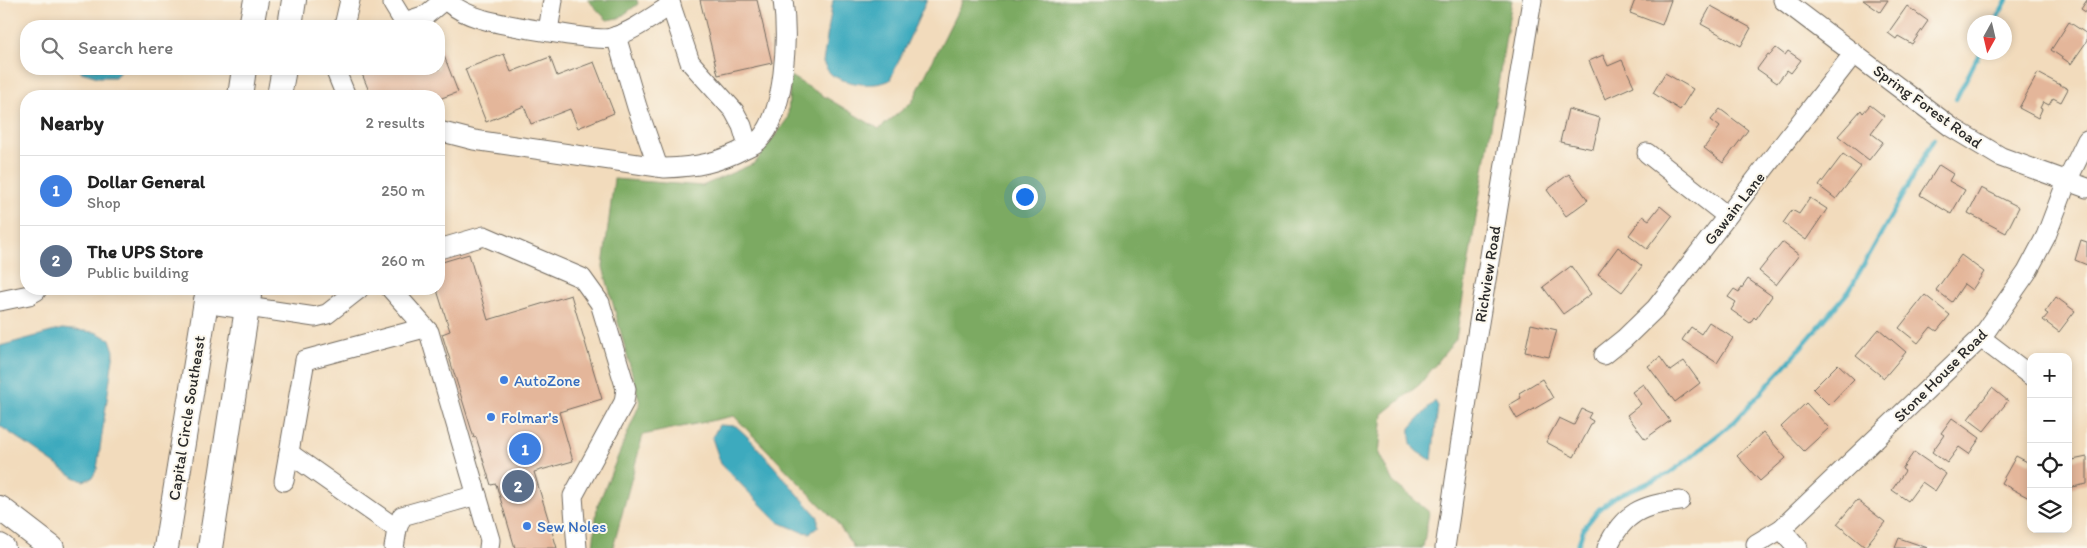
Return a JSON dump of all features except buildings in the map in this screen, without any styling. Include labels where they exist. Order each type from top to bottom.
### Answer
[{"type":"main road","points":[[252,20],[256,0]]},
{"type":"main road","points":[[291,20],[294,0]]},
{"type":"main road","points":[[241,90],[243,75]]},
{"type":"main road","points":[[280,90],[283,75]]},
{"type":"main road","points":[[207,295],[248,298],[210,548]]},
{"type":"main road","name":"Capital Circle Southeast","points":[[166,548],[207,295]]},
{"type":"main road","points":[[0,508],[52,548]]},
{"type":"main road","points":[[150,548],[169,522]]},
{"type":"street","points":[[345,20],[350,0]]},
{"type":"street","points":[[410,20],[426,15],[444,0],[456,9],[483,20],[548,31],[612,37],[670,3],[690,62],[734,111],[742,126],[748,146]]},
{"type":"street","points":[[548,31],[553,0]]},
{"type":"street","points":[[445,133],[474,140],[658,167],[692,167],[725,159],[759,141],[768,126],[779,96],[784,62],[785,18],[783,0]]},
{"type":"street","name":"Richview Road","points":[[1445,548],[1532,0]]},
{"type":"street","name":"Spring Forest Road","points":[[1787,1],[1951,127],[2001,157],[2087,188]]},
{"type":"street","points":[[394,4],[403,20]]},
{"type":"street","points":[[612,37],[658,167]]},
{"type":"street","name":"Gawain Lane","points":[[1604,355],[1624,339],[1656,308],[1854,52]]},
{"type":"street","points":[[337,75],[344,90]]},
{"type":"street","name":"Stone House Road","points":[[1756,544],[1780,529],[1981,338],[2027,272],[2046,236],[2067,181],[2087,140]]},
{"type":"street","points":[[1647,153],[1727,216]]},
{"type":"street","points":[[445,247],[484,236],[582,278],[600,303],[626,389],[624,402],[573,496],[577,548]]},
{"type":"street","points":[[0,301],[29,295]]},
{"type":"street","points":[[248,298],[315,318],[327,314],[352,295]]},
{"type":"street","points":[[396,295],[429,332],[490,540],[489,548]]},
{"type":"street","points":[[284,481],[305,360],[424,328]]},
{"type":"street","points":[[1981,338],[2027,373]]},
{"type":"street","points":[[289,453],[397,528]]},
{"type":"street","points":[[394,548],[397,528],[402,516],[477,495]]},
{"type":"street","points":[[1607,548],[1615,531],[1626,518],[1659,503],[1680,501]]},
{"type":"street","points":[[1780,529],[1798,548]]},
{"type":"green space","points":[[588,0],[637,0],[638,4],[619,18],[607,20]]},
{"type":"green space","points":[[963,0],[1512,0],[1456,339],[1420,384],[1383,414],[1379,454],[1393,482],[1429,512],[1423,548],[854,548],[836,521],[734,416],[643,435],[613,548],[593,548],[597,507],[640,403],[603,267],[614,179],[702,186],[755,163],[788,118],[790,76],[879,129],[912,102]]},
{"type":"water","points":[[833,0],[927,0],[890,80],[877,84],[853,83],[838,78],[828,71],[823,62]]},
{"type":"water","points":[[91,75],[117,75],[115,77]]},
{"type":"water","points":[[62,329],[95,332],[110,339],[114,351],[97,469],[92,478],[83,481],[74,477],[0,426],[0,346]]},
{"type":"water","points":[[1435,401],[1438,406],[1432,460],[1414,448],[1410,441],[1410,428]]},
{"type":"water","points":[[719,425],[736,426],[750,439],[818,517],[818,527],[810,533],[802,532],[778,522],[721,464],[712,438]]},
{"type":"waterway","points":[[1999,15],[2007,0]]},
{"type":"waterway","points":[[1956,99],[1976,60]]},
{"type":"waterway","points":[[1577,548],[1584,528],[1599,509],[1615,497],[1668,474],[1682,464],[1735,421],[1785,366],[1849,291],[1934,139]]},
{"type":"place","name":"AutoZone","points":[[504,380]]},
{"type":"place","name":"Folmar's","points":[[491,417]]},
{"type":"place","name":"Dollar General","points":[[525,449]]},
{"type":"place","name":"The UPS Store","points":[[518,486]]},
{"type":"place","name":"Sew Noles","points":[[527,526]]}]
